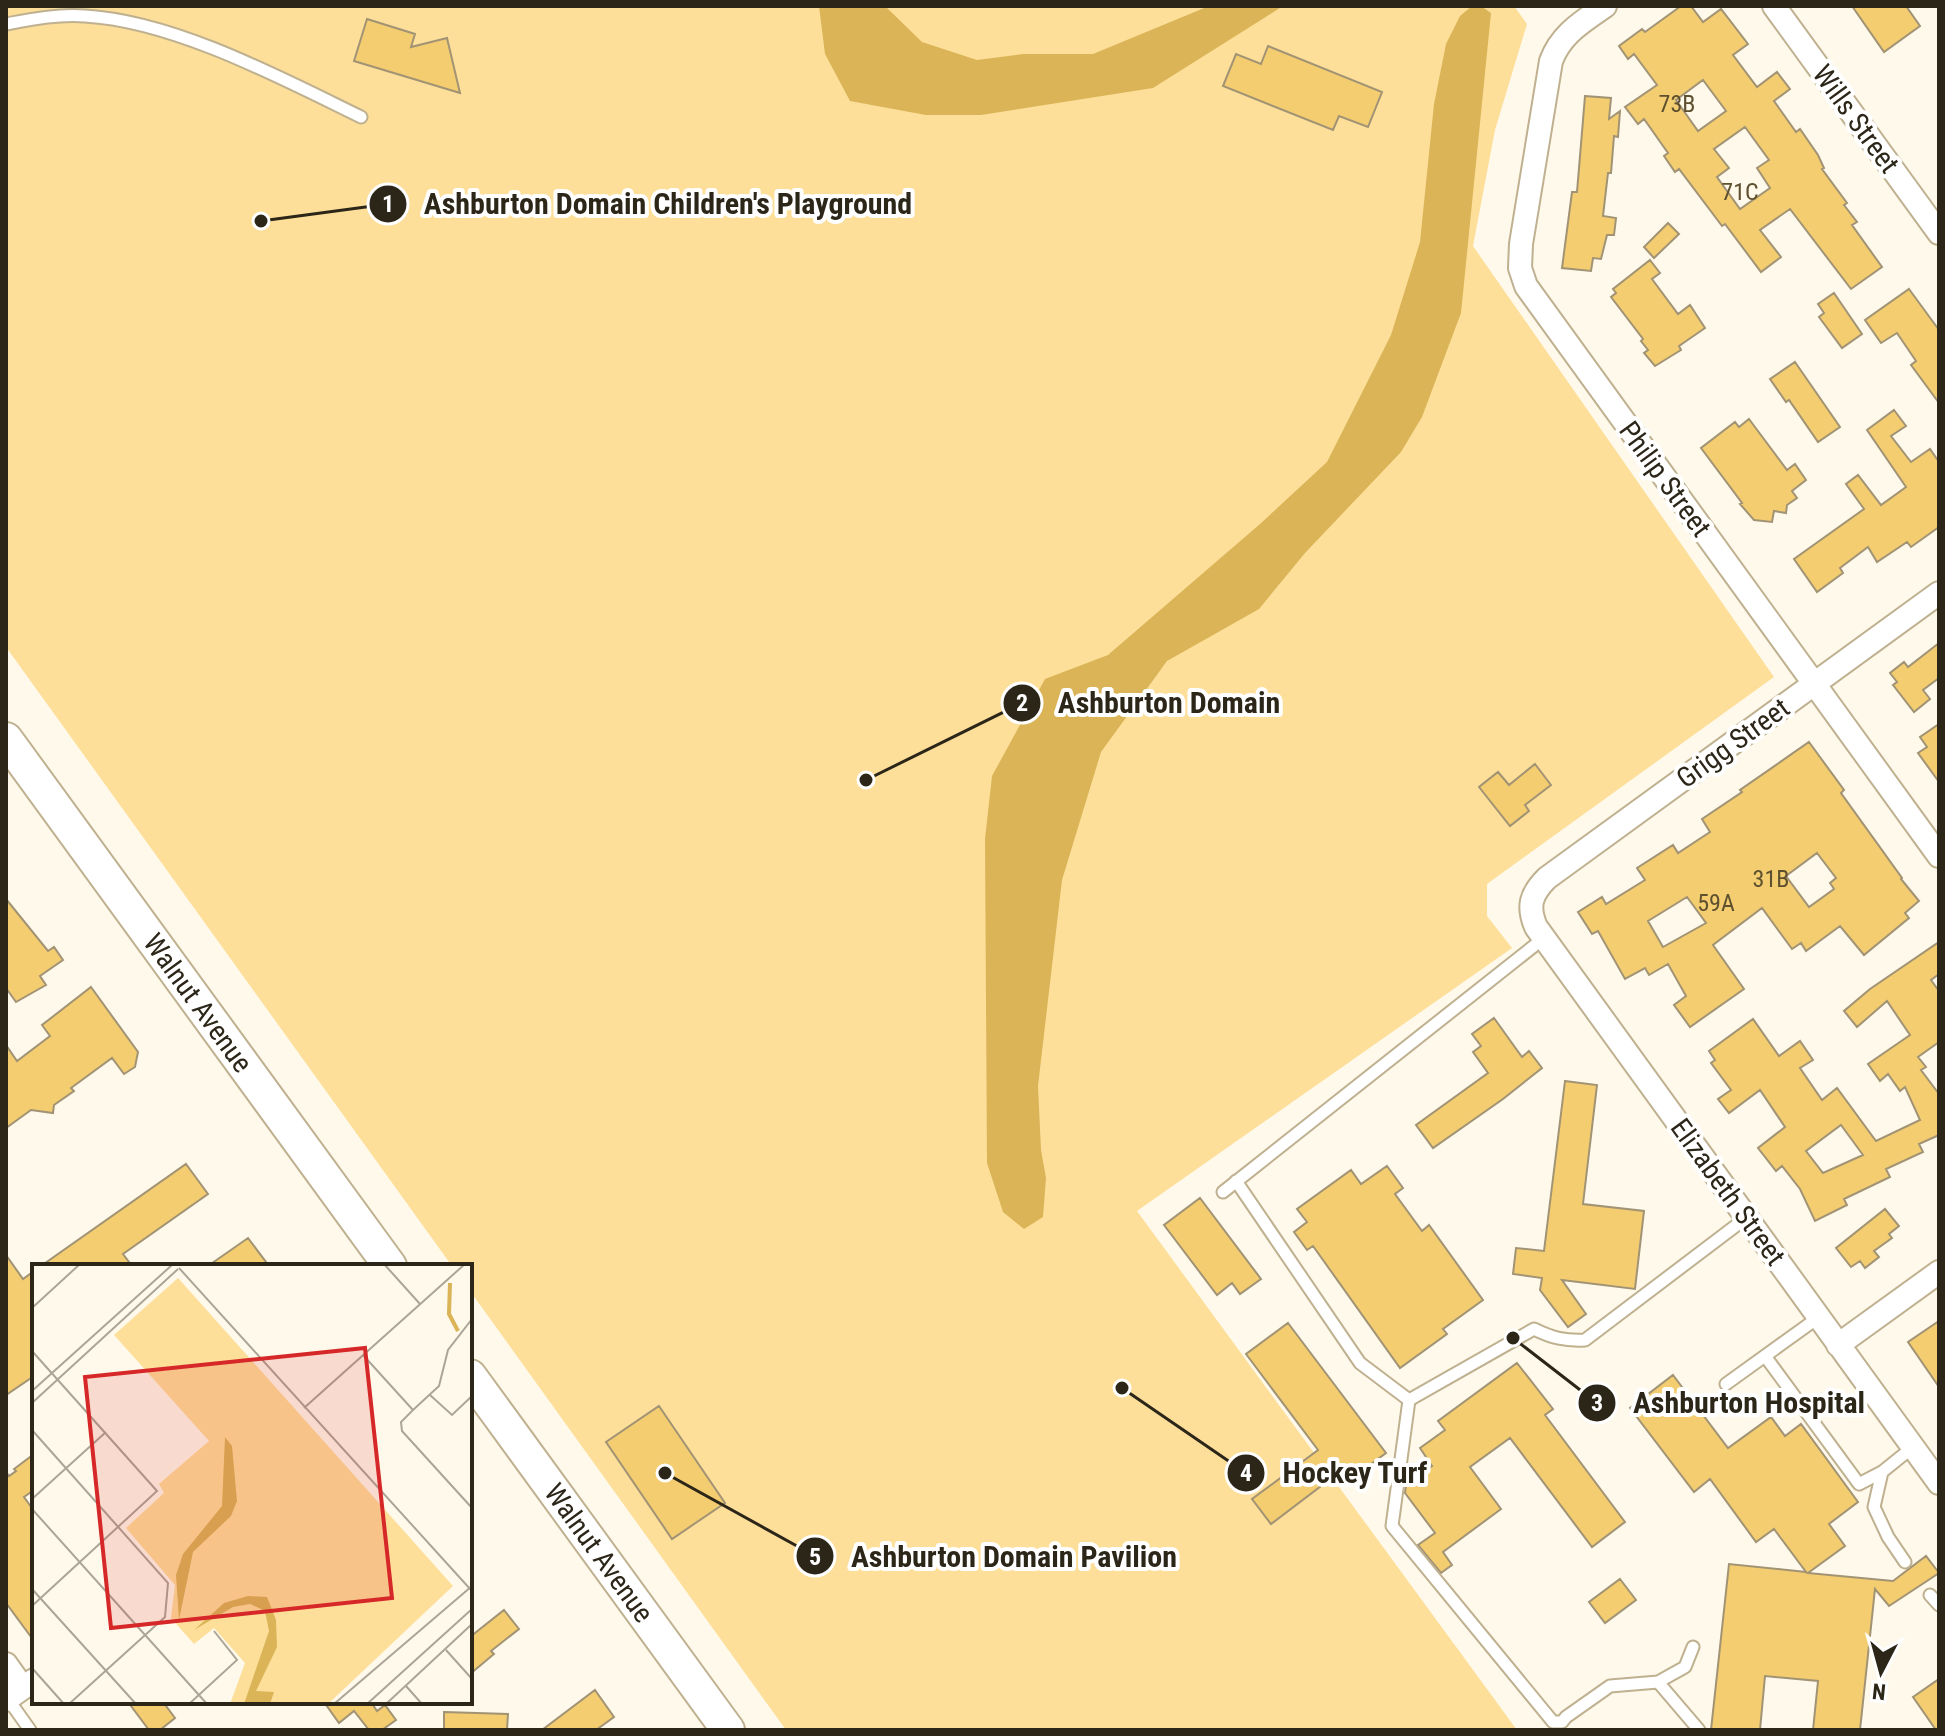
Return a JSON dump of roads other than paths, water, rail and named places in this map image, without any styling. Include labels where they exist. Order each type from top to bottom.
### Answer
[{"type":"main road","name":"Walnut Avenue","points":[[6,739],[389,1264]]},
{"type":"main road","name":"Walnut Avenue","points":[[472,1379],[728,1730]]},
{"type":"street","name":"Philip Street","points":[[1605,6],[1566,34],[1556,47],[1551,61],[1521,244],[1520,268],[1526,286],[1939,856]]},
{"type":"street","name":"Wills Street","points":[[1774,6],[1939,233]]},
{"type":"street","name":"Grigg Street","points":[[1531,896],[1547,878],[1939,593]]},
{"type":"street","name":"Elizabeth Street","points":[[1531,896],[1531,914],[1544,938],[1939,1483]]},
{"type":"street","points":[[1838,1345],[1939,1272]]},
{"type":"street","points":[[6,1664],[18,1692]]},
{"type":"lane","points":[[6,24],[51,15],[123,21],[187,39],[260,68],[361,117]]},
{"type":"lane","points":[[1223,1192],[1544,938]]},
{"type":"lane","points":[[1236,1181],[1360,1363],[1409,1400]]},
{"type":"lane","points":[[1409,1400],[1534,1329],[1552,1338],[1585,1340],[1746,1218]]},
{"type":"lane","points":[[1726,1384],[1819,1317]]},
{"type":"lane","points":[[1765,1356],[1859,1484],[1882,1472],[1913,1447]]},
{"type":"lane","points":[[1409,1400],[1392,1526],[1553,1722],[1562,1722],[1610,1686],[1658,1682],[1685,1667],[1693,1647]]},
{"type":"lane","points":[[1882,1472],[1874,1507],[1888,1537],[1905,1562]]},
{"type":"lane","points":[[1930,1595],[1939,1605]]},
{"type":"lane","points":[[1658,1682],[1699,1730]]},
{"type":"lane","points":[[18,1692],[30,1730]]},
{"type":"place","name":"Ashburton Domain Children's Playground","points":[[261,221]]},
{"type":"place","name":"Ashburton Domain","points":[[866,780]]},
{"type":"place","name":"Ashburton Hospital","points":[[1513,1338]]},
{"type":"place","name":"Hockey Turf","points":[[1122,1388]]},
{"type":"place","name":"Ashburton Domain Pavilion","points":[[665,1473]]}]
